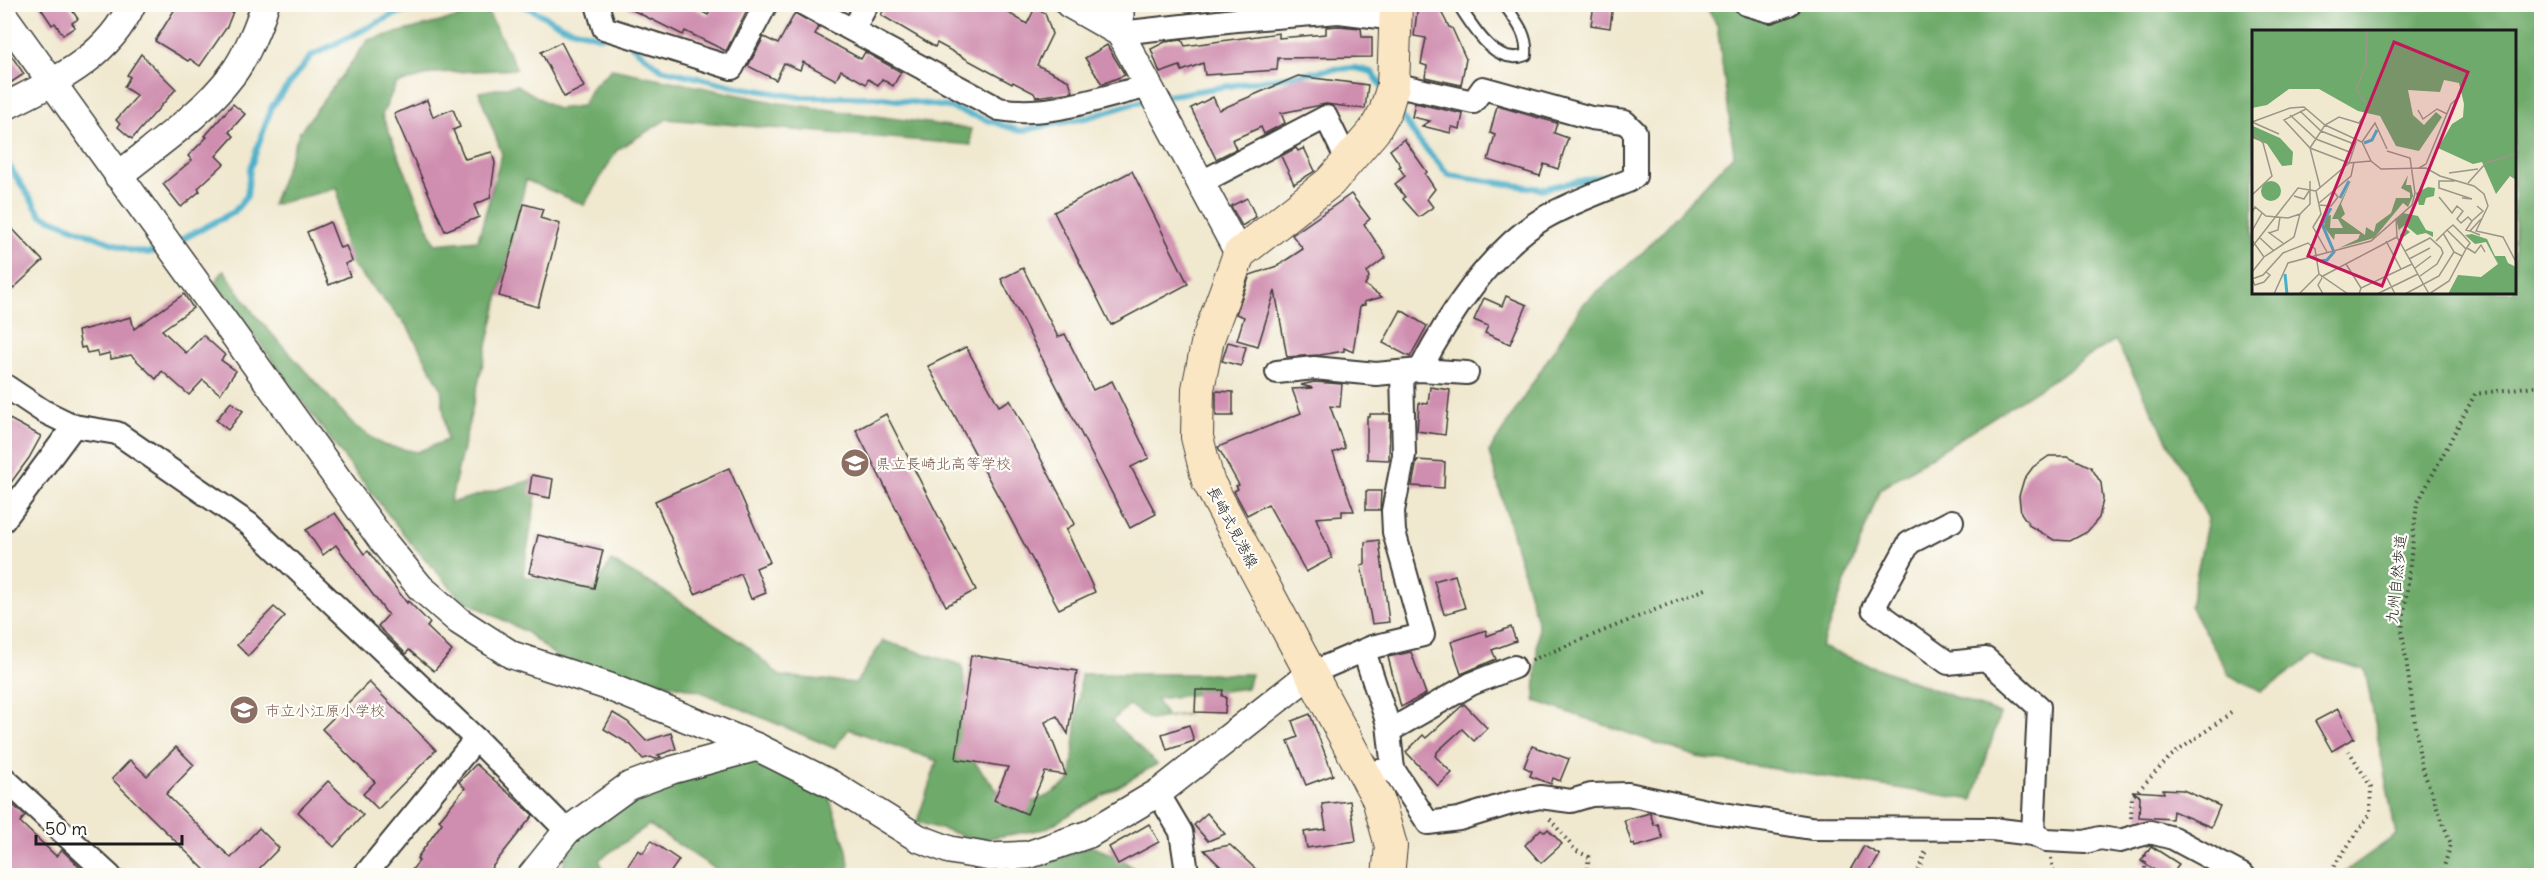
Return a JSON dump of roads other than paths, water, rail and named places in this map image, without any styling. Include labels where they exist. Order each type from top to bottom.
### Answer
[{"type":"main road","points":[[1239,254],[1330,182],[1374,131],[1391,94],[1396,12]]},
{"type":"main road","name":"長崎式見港線","points":[[1239,254],[1208,339],[1198,389],[1197,437],[1208,481],[1311,673],[1380,771],[1378,799],[1390,846],[1388,876]]},
{"type":"street","points":[[4,107],[51,82],[102,49],[123,24],[132,4]]},
{"type":"street","points":[[118,176],[210,101],[234,73],[261,19],[265,4]]},
{"type":"street","points":[[597,4],[604,28],[732,68],[766,4]]},
{"type":"street","points":[[804,4],[999,109],[1021,113],[1149,86]]},
{"type":"street","points":[[852,30],[867,4]]},
{"type":"street","points":[[1069,4],[1120,33],[1236,12],[1339,8],[1396,12]]},
{"type":"street","points":[[1120,4],[1120,33],[1239,254]]},
{"type":"street","points":[[1746,4],[1770,11],[1789,4]]},
{"type":"street","points":[[4,16],[381,539],[420,587],[459,621],[512,655],[607,686],[757,747],[831,784],[918,838],[950,849],[990,857],[1028,855],[1089,834],[1158,793],[1311,673],[1364,651],[1423,635],[1394,532],[1393,511],[1404,455],[1411,371],[1506,248],[1544,219],[1635,176],[1636,138],[1635,132],[1625,122],[1591,118],[1484,88],[1473,102],[1391,94]]},
{"type":"street","points":[[1200,183],[1326,117],[1348,162]]},
{"type":"street","points":[[1277,372],[1314,368],[1376,374],[1411,371],[1467,373]]},
{"type":"street","points":[[4,385],[43,411],[74,426],[117,433],[249,524],[476,739],[567,831]]},
{"type":"street","points":[[4,520],[74,426]]},
{"type":"street","points":[[1952,521],[1909,543],[1872,609],[1948,663],[1986,659],[2039,707],[2033,834]]},
{"type":"street","points":[[1364,651],[1389,731],[1380,771],[1428,824],[1459,819],[1511,803],[1540,797],[1571,801],[1591,795],[1628,794],[1712,812],[1811,828],[1934,831],[1992,829],[2033,834],[2046,840],[2085,842],[2100,838],[2120,842],[2150,832],[2173,838],[2244,876]]},
{"type":"street","points":[[1389,731],[1471,684],[1514,667]]},
{"type":"street","points":[[364,876],[476,739]]},
{"type":"street","points":[[531,876],[567,831],[629,786],[672,771],[757,747]]},
{"type":"street","points":[[4,778],[110,876]]},
{"type":"street","points":[[1158,793],[1181,832],[1187,873],[1190,876]]},
{"type":"lane","points":[[1458,4],[1491,48],[1503,55],[1518,58],[1526,55],[1527,42],[1521,28],[1504,4]]},
{"type":"waterway","points":[[175,243],[234,212],[247,196],[250,169],[272,106],[311,56],[391,16],[422,5],[453,4]]},
{"type":"waterway","points":[[522,4],[564,27],[602,37]]},
{"type":"waterway","points":[[632,46],[661,69],[733,86],[799,97],[876,97],[948,107],[1020,131],[1090,117],[1148,99]]},
{"type":"waterway","points":[[1161,97],[1333,69],[1356,68],[1372,72],[1381,85]]},
{"type":"waterway","points":[[1397,108],[1418,140],[1449,175],[1541,189],[1613,174]]},
{"type":"waterway","points":[[4,158],[41,215],[129,250],[147,253],[163,249]]},
{"type":"place","name":"県立長崎北高等学校","points":[[855,463]]},
{"type":"place","name":"市立小江原小学校","points":[[244,710]]}]
